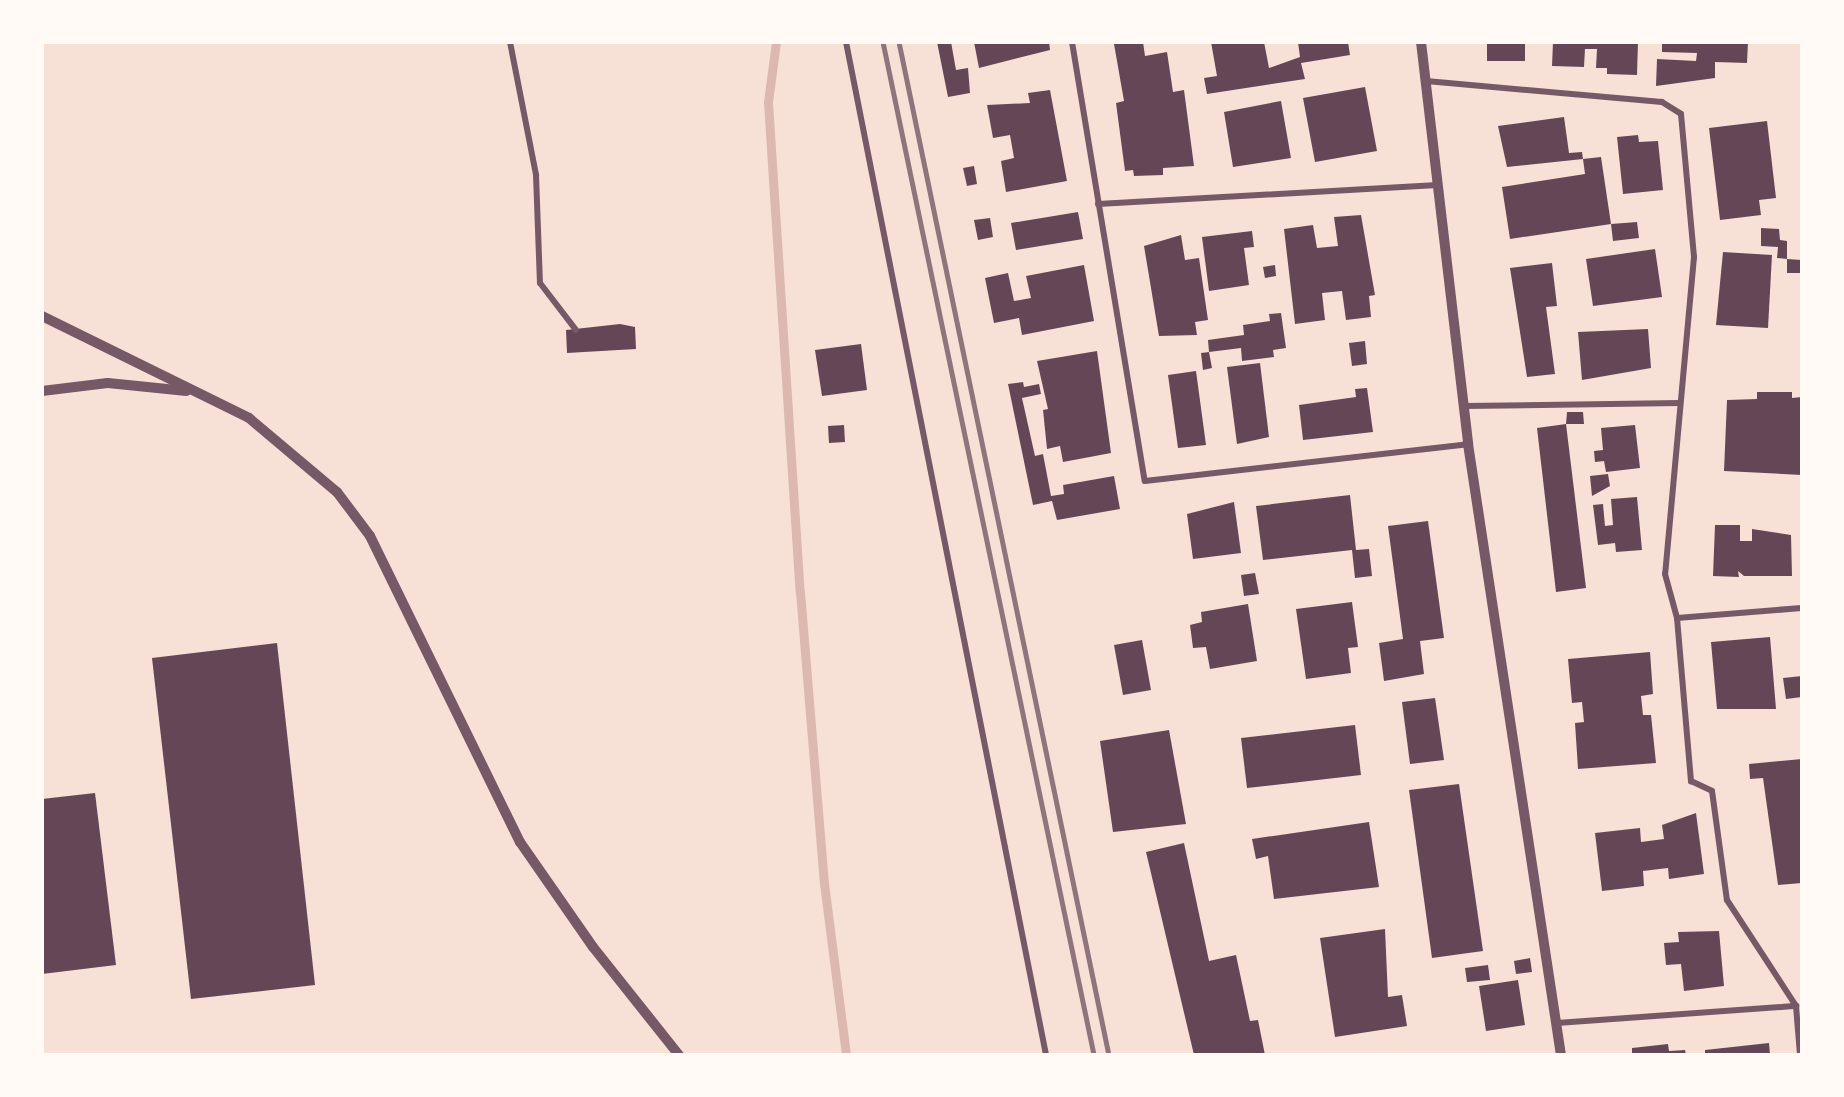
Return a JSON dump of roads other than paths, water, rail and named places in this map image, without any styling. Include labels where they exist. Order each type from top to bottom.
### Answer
[{"type":"street","points":[[510,42],[536,175],[540,283],[576,330]]},
{"type":"street","points":[[846,42],[1046,1055]]},
{"type":"street","points":[[1072,42],[1145,481],[1468,444]]},
{"type":"street","points":[[1421,42],[1468,444],[1560,1055]]},
{"type":"street","points":[[1426,81],[1662,102],[1681,114],[1694,257],[1665,574],[1677,618],[1691,781],[1712,791],[1727,900],[1796,1006],[1800,1055]]},
{"type":"street","points":[[1098,204],[1437,185]]},
{"type":"street","points":[[42,316],[193,391],[282,441],[356,516],[520,842],[593,947],[679,1055]]},
{"type":"street","points":[[42,391],[108,383],[193,391]]},
{"type":"street","points":[[1464,405],[1680,403]]},
{"type":"street","points":[[1677,618],[1802,608]]},
{"type":"street","points":[[1557,1023],[1796,1006]]},
{"type":"waterway","points":[[776,42],[768,102],[800,592],[824,883],[846,1055]]},
{"type":"railway","points":[[883,42],[1094,1055]]},
{"type":"railway","points":[[899,42],[1109,1055]]}]
